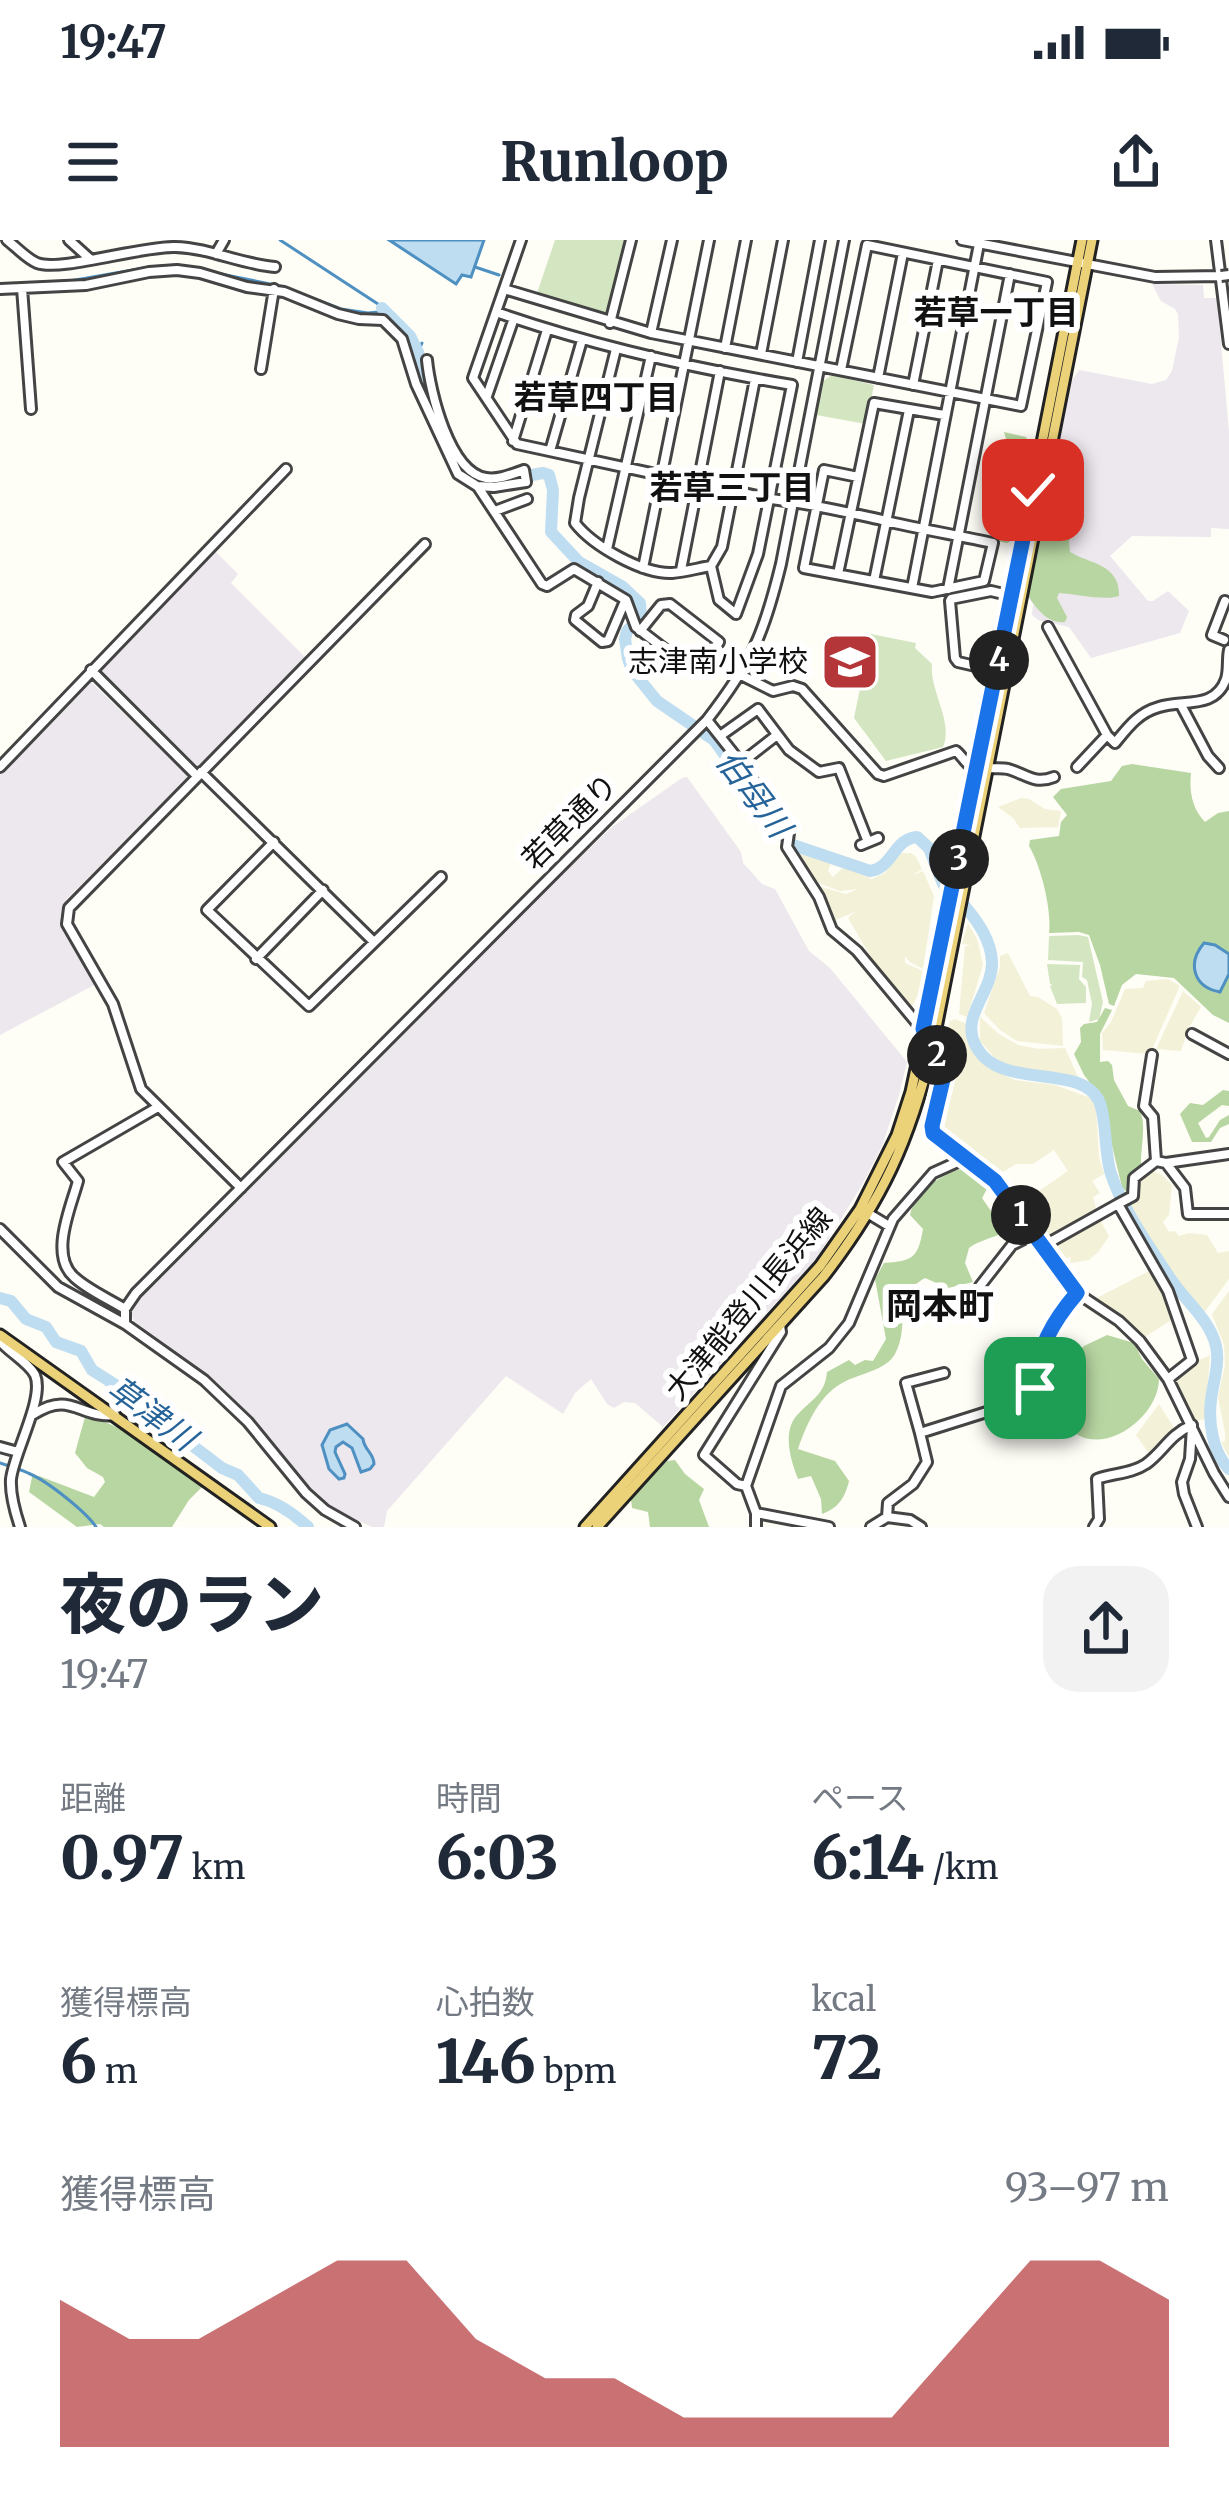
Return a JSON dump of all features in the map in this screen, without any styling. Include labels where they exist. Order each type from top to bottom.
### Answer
[{"type":"main road","name":"大津能登川長浜線","points":[[597,1527],[824,1276],[869,1214],[908,1130],[932,1048],[1082,264],[1082,240]]},
{"type":"main road","name":"大津能登川長浜線","points":[[1001,672],[1012,596],[1082,264],[1092,240]]},
{"type":"main road","name":"大津能登川長浜線","points":[[585,1527],[833,1250],[860,1209],[897,1135],[911,1092],[982,768]]},
{"type":"main road","points":[[0,1338],[270,1527]]},
{"type":"street","points":[[7,240],[38,264],[91,260],[175,243],[242,263],[275,267]]},
{"type":"street","points":[[120,253],[127,240]]},
{"type":"street","points":[[216,254],[224,240]]},
{"type":"street","points":[[521,240],[473,379],[513,441],[588,461],[792,501],[817,507],[993,543],[985,581],[932,592],[804,568],[817,507],[824,470],[858,477]]},
{"type":"street","points":[[610,323],[631,240]]},
{"type":"street","points":[[651,332],[672,240]]},
{"type":"street","points":[[644,568],[709,240]]},
{"type":"street","points":[[725,348],[746,240]]},
{"type":"street","points":[[761,354],[783,240]]},
{"type":"street","points":[[797,362],[820,240]]},
{"type":"street","name":"若草通り","points":[[125,1309],[136,1292],[702,725],[742,673],[768,618],[781,564],[844,240]]},
{"type":"street","points":[[962,240],[1174,278],[1225,276]]},
{"type":"street","points":[[1216,240],[1229,344]]},
{"type":"street","points":[[73,241],[91,260]]},
{"type":"street","points":[[912,589],[979,244]]},
{"type":"street","points":[[504,290],[610,323],[725,348],[1021,406],[1047,282],[867,245],[842,370]]},
{"type":"street","points":[[878,377],[903,253]]},
{"type":"street","points":[[914,385],[938,260]]},
{"type":"street","points":[[0,289],[86,285],[177,270],[274,289],[338,314],[383,320],[401,339],[416,384],[458,474],[477,486],[542,584],[547,586],[574,569],[626,600],[636,626],[684,664],[734,665],[773,691],[793,686],[802,689],[878,774],[896,773],[956,752],[969,765],[1011,770],[1032,780],[1054,777]]},
{"type":"street","points":[[948,589],[1010,274]]},
{"type":"street","points":[[22,288],[31,409]]},
{"type":"street","points":[[261,369],[274,289]]},
{"type":"street","points":[[496,312],[616,349],[792,385],[758,554],[736,614],[719,600],[711,566],[722,547],[755,379]]},
{"type":"street","points":[[487,396],[514,318]]},
{"type":"street","points":[[513,441],[547,330]]},
{"type":"street","points":[[550,451],[582,340]]},
{"type":"street","points":[[616,349],[575,523],[595,543],[644,568],[673,573],[711,566]]},
{"type":"street","points":[[607,549],[651,356]]},
{"type":"street","points":[[427,360],[431,397],[464,467],[482,478],[502,478],[524,470],[526,482],[477,486]]},
{"type":"street","points":[[681,570],[720,371]]},
{"type":"street","points":[[838,574],[874,403],[944,415]]},
{"type":"street","points":[[874,581],[909,410]]},
{"type":"street","points":[[0,766],[286,469]]},
{"type":"street","points":[[494,511],[527,499]]},
{"type":"street","points":[[241,1188],[141,1089],[113,1004],[69,930],[67,917],[74,900],[425,544]]},
{"type":"street","points":[[598,582],[588,606],[574,620],[602,642],[608,641],[626,600]]},
{"type":"street","points":[[1001,672],[955,658],[950,602],[992,591],[1012,596]]},
{"type":"street","points":[[1224,640],[1212,635],[1225,601]]},
{"type":"street","points":[[636,626],[661,605],[670,604],[719,642],[704,662]]},
{"type":"street","points":[[1048,627],[1115,743],[1139,716],[1161,706],[1203,702],[1225,687],[1229,650]]},
{"type":"street","points":[[91,670],[374,942]]},
{"type":"street","points":[[1181,705],[1219,768]]},
{"type":"street","points":[[720,736],[757,709],[789,750],[819,772],[839,769],[864,843],[878,838]]},
{"type":"street","points":[[702,725],[720,736],[741,763],[788,840],[787,848],[819,897],[832,930],[923,1029],[945,1071],[933,1133],[995,1181],[1077,1293],[1127,1327],[1168,1379],[1229,1498]]},
{"type":"street","points":[[741,763],[777,735]]},
{"type":"street","points":[[1077,767],[1107,735]]},
{"type":"street","points":[[274,842],[207,910],[309,1006],[441,877]]},
{"type":"street","points":[[256,959],[323,890]]},
{"type":"street","points":[[1192,1034],[1229,1054]]},
{"type":"street","points":[[1152,1054],[1144,1106],[1154,1117],[1161,1162],[1185,1188],[1188,1214],[1229,1214]]},
{"type":"street","points":[[125,1324],[125,1309],[73,1277],[66,1265],[63,1240],[78,1181],[63,1162],[158,1107]]},
{"type":"street","points":[[1043,1246],[1133,1196],[1134,1178],[1161,1162],[1229,1154]]},
{"type":"street","points":[[756,1527],[746,1486],[776,1396],[785,1381],[829,1348],[849,1323],[889,1226],[933,1173],[964,1159]]},
{"type":"street","points":[[1118,1204],[1174,1305],[1192,1360],[1168,1379]]},
{"type":"street","points":[[869,1214],[889,1226]]},
{"type":"street","points":[[0,1233],[58,1287],[125,1324],[204,1380],[248,1422],[306,1493],[355,1527]]},
{"type":"street","points":[[980,1286],[1012,1245],[1034,1234]]},
{"type":"street","points":[[920,1433],[1032,1402],[1043,1343],[1077,1293]]},
{"type":"street","points":[[746,1486],[737,1484],[704,1456],[781,1332],[780,1324]]},
{"type":"street","points":[[0,1338],[35,1376],[32,1415],[11,1484],[20,1527]]},
{"type":"street","points":[[887,1516],[888,1503],[913,1484],[928,1462],[906,1383],[944,1373]]},
{"type":"street","points":[[32,1415],[64,1403],[106,1417],[115,1415]]},
{"type":"street","points":[[1094,1527],[1099,1519],[1097,1479],[1141,1467],[1177,1431],[1192,1425]]},
{"type":"street","points":[[1192,1425],[1190,1459],[1182,1482],[1197,1527]]},
{"type":"street","points":[[0,1447],[18,1452]]},
{"type":"street","points":[[756,1514],[829,1527]]},
{"type":"street","points":[[871,1527],[887,1516],[921,1527]]},
{"type":"shaded area","points":[[1152,284],[1203,285],[1204,298],[1217,298],[1229,432],[1229,529],[1211,528],[1211,537],[1132,536],[1110,556],[1148,601],[1168,591],[1189,611],[1180,633],[1091,658],[1069,627],[1032,615],[1033,604],[1026,594],[1048,502],[1064,494],[1062,473],[1054,468],[1071,382],[1079,370],[1152,384],[1166,380],[1172,371],[1178,314],[1161,301]]},
{"type":"shaded area","points":[[214,550],[238,574],[231,583],[307,659],[197,769],[96,668]]},
{"type":"shaded area","points":[[88,679],[188,776],[66,900],[63,932],[96,984],[0,1035],[0,775]]},
{"type":"shaded area","points":[[687,777],[741,852],[743,863],[762,884],[775,889],[809,951],[830,968],[907,1062],[882,1146],[817,1258],[663,1427],[635,1403],[614,1408],[607,1404],[591,1379],[575,1393],[563,1414],[506,1376],[387,1511],[384,1527],[372,1527],[318,1497],[217,1382],[134,1321],[134,1304],[612,827]]},
{"type":"shaded area","points":[[1021,798],[1061,811],[1058,827],[1020,828],[998,807]]},
{"type":"shaded area","points":[[797,852],[831,862],[828,871],[833,877],[844,867],[872,879],[885,873],[901,853],[916,857],[922,869],[913,875],[923,871],[934,896],[923,969],[905,956],[905,963],[923,971],[911,1008],[893,993],[848,918],[855,912],[833,921],[814,885],[846,894],[858,889],[840,891],[821,884],[804,870]]},
{"type":"shaded area","points":[[968,923],[983,965],[967,1017],[959,1014],[965,946],[972,945],[962,944]]},
{"type":"shaded area","points":[[1008,953],[1030,996],[1057,1009],[1063,1046],[1017,1041],[984,1013],[1000,956]]},
{"type":"shaded area","points":[[1167,979],[1179,988],[1150,1054],[1103,1050],[1102,1033],[1125,989]]},
{"type":"shaded area","points":[[1183,991],[1201,1007],[1181,1051],[1156,1049]]},
{"type":"shaded area","points":[[980,1017],[1018,1045],[1065,1048],[1078,1077],[1008,1066],[980,1041]]},
{"type":"shaded area","points":[[955,1019],[967,1024],[972,1050],[989,1068],[1015,1080],[1055,1085],[1091,1098],[1104,1174],[1092,1181],[1100,1193],[1093,1197],[1097,1212],[1043,1239],[1020,1204],[1068,1171],[1054,1150],[1033,1164],[1016,1164],[993,1175],[939,1135],[936,1124],[949,1068],[947,1033]]},
{"type":"shaded area","points":[[1152,1171],[1172,1185],[1169,1215],[1163,1222],[1169,1232],[1207,1235],[1218,1253],[1229,1251],[1229,1279],[1203,1314],[1178,1286],[1128,1204],[1136,1198],[1138,1182]]},
{"type":"shaded area","points":[[1099,1218],[1109,1236],[1099,1251],[1089,1260],[1071,1263],[1070,1257],[1058,1261],[1049,1246]]},
{"type":"shaded area","points":[[1153,1269],[1176,1317],[1142,1339],[1097,1298]]},
{"type":"shaded area","points":[[1229,1291],[1229,1457],[1221,1442],[1225,1432],[1218,1397],[1224,1345],[1212,1314]]},
{"type":"shaded area","points":[[1210,1355],[1205,1419],[1195,1421],[1174,1379],[1185,1367]]},
{"type":"shaded area","points":[[1159,1404],[1174,1428],[1151,1456],[1136,1435]]},
{"type":"green space","points":[[555,240],[625,240],[605,318],[536,296]]},
{"type":"green space","points":[[832,375],[874,385],[866,424],[816,415],[823,381]]},
{"type":"green space","points":[[1004,432],[1026,437],[1031,455],[1007,543],[997,541],[986,517],[1005,466],[998,455],[1006,439]]},
{"type":"green space","points":[[1042,523],[1072,524],[1070,552],[1109,571],[1119,596],[1059,593],[1065,622],[1047,618],[1038,610],[1027,594]]},
{"type":"green space","points":[[871,634],[916,643],[915,648],[932,664],[945,727],[943,747],[886,761],[854,718]]},
{"type":"green space","points":[[1122,766],[1191,773],[1192,799],[1205,822],[1229,811],[1229,954],[1215,945],[1200,946],[1194,968],[1203,985],[1217,993],[1229,974],[1229,1023],[1213,1015],[1174,978],[1136,974],[1122,985],[1114,1006],[1109,1004],[1089,935],[1049,933],[1047,901],[1030,840],[1059,836],[1067,815],[1053,797],[1061,789],[1111,781]]},
{"type":"green space","points":[[1049,936],[1088,937],[1103,1002],[1099,1019],[1089,1022],[1092,1004],[1087,980],[1082,977],[1083,962],[1048,960]]},
{"type":"green space","points":[[1047,964],[1080,965],[1086,1003],[1057,1004]]},
{"type":"green space","points":[[1105,1008],[1112,1010],[1100,1034],[1100,1062],[1112,1065],[1114,1080],[1128,1106],[1140,1111],[1143,1124],[1141,1167],[1127,1193],[1100,1096],[1074,1054],[1081,1042],[1080,1028],[1097,1022]]},
{"type":"green space","points":[[1223,1090],[1229,1091],[1229,1106],[1222,1105],[1198,1123],[1206,1138],[1229,1115],[1229,1124],[1211,1142],[1192,1142],[1180,1114],[1190,1103],[1203,1105]]},
{"type":"green space","points":[[965,1168],[985,1179],[988,1187],[982,1198],[993,1214],[1001,1218],[1012,1211],[1017,1224],[969,1248],[965,1263],[973,1282],[948,1288],[925,1278],[915,1286],[905,1303],[895,1354],[880,1367],[837,1386],[816,1410],[798,1449],[835,1461],[849,1481],[840,1501],[822,1514],[811,1476],[798,1479],[795,1471],[789,1444],[794,1419],[821,1390],[827,1372],[849,1360],[855,1365],[873,1361],[886,1339],[875,1279],[884,1263],[908,1259],[916,1252],[923,1229],[910,1215],[917,1199],[939,1179]]},
{"type":"green space","points":[[1107,1335],[1134,1343],[1159,1379],[1156,1394],[1138,1421],[1124,1431],[1109,1438],[1079,1436],[1066,1425],[1082,1405],[1079,1392],[1061,1372],[1084,1346]]},
{"type":"green space","points":[[85,1417],[130,1434],[203,1486],[172,1527],[77,1527],[29,1492],[32,1477],[39,1476],[94,1497],[105,1482],[103,1477],[75,1453]]},
{"type":"green space","points":[[675,1460],[704,1489],[699,1500],[709,1527],[650,1527],[648,1512],[632,1508],[631,1499],[667,1461]]},
{"type":"water","points":[[389,240],[484,240],[471,277],[462,275],[456,284]]},
{"type":"water","points":[[1204,943],[1229,954],[1229,974],[1220,992],[1204,985],[1196,973],[1196,958]]},
{"type":"water","points":[[347,1424],[363,1439],[374,1464],[361,1472],[352,1448],[343,1442],[335,1452],[345,1474],[339,1479],[329,1469],[322,1445],[330,1430]]},
{"type":"waterway","points":[[280,240],[381,306]]},
{"type":"waterway","points":[[64,282],[176,265],[280,286],[341,309],[368,313],[382,308]]},
{"type":"waterway","points":[[475,267],[499,275]]},
{"type":"waterway","name":"伯母川","points":[[382,308],[410,336],[439,421]]},
{"type":"waterway","name":"伯母川","points":[[418,352],[422,343]]},
{"type":"waterway","name":"伯母川","points":[[449,446],[457,461],[477,477],[500,480],[549,475],[551,532],[579,562],[623,587],[640,603],[641,616],[625,639],[632,670],[657,701],[714,740],[793,845],[870,871],[917,837],[929,848],[943,884]]},
{"type":"waterway","name":"伯母川","points":[[964,905],[986,939],[992,962],[971,1026],[977,1048],[1004,1069],[1075,1082],[1099,1101],[1109,1166],[1122,1201],[1213,1336],[1217,1360],[1211,1428],[1229,1469]]},
{"type":"waterway","name":"草津川","points":[[0,1298],[11,1301],[26,1319],[46,1327],[56,1342],[81,1351],[92,1370],[133,1396],[222,1468],[238,1475],[259,1498],[285,1509],[308,1527]]},
{"type":"waterway","points":[[0,1463],[46,1483],[96,1527]]},
{"type":"place","name":"志津南小学校","points":[[850,662]]},
{"type":"district","name":"若草一丁目","points":[[996,312]]},
{"type":"district","name":"若草四丁目","points":[[596,397]]},
{"type":"district","name":"若草三丁目","points":[[732,487]]},
{"type":"district","name":"岡本町","points":[[940,1306]]},
{"type":"route","points":[[1033,490],[923,1029],[945,1071],[933,1133],[995,1181],[1077,1293],[1043,1343],[1035,1388]]}]
